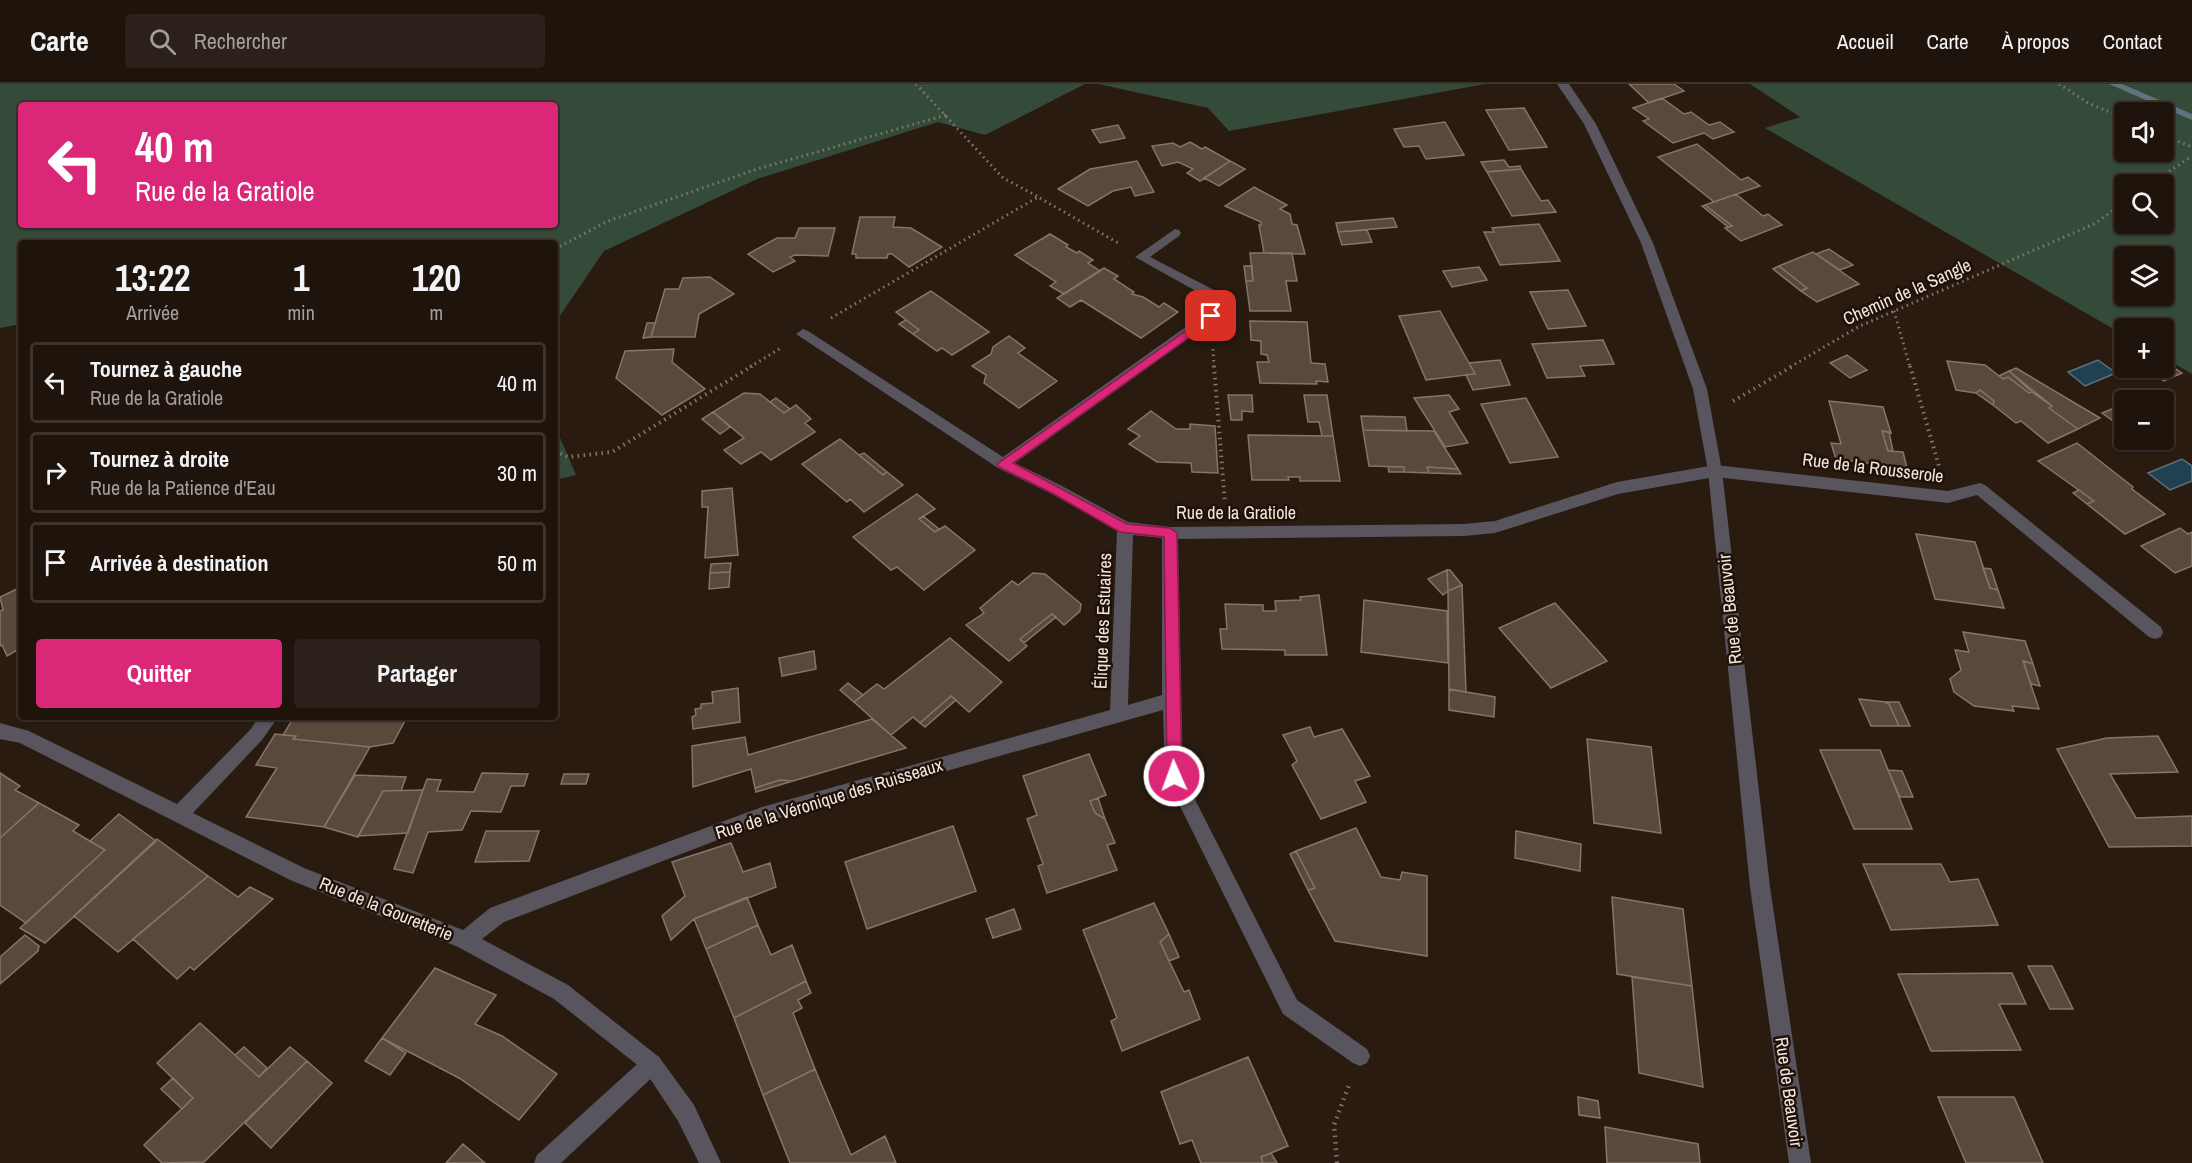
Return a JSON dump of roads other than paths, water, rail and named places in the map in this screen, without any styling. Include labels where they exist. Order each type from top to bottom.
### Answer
[{"type":"street","name":"Rue de Beauvoir","points":[[1563,84],[1590,124],[1647,243],[1700,389],[1706,415],[1715,471],[1760,887],[1800,1163]]},
{"type":"street","points":[[1003,464],[1211,316],[1209,293],[1141,257],[1175,233]]},
{"type":"street","name":"Rue de la Gratiole","points":[[803,334],[1003,464],[1125,528],[1170,533],[1227,533],[1428,532],[1495,527],[1617,488],[1715,471]]},
{"type":"street","name":"Rue de la Rousserole","points":[[1715,471],[1948,497],[1980,489],[2155,632]]},
{"type":"street","name":"Élique des Estuaires","points":[[1119,716],[1125,528]]},
{"type":"street","points":[[1170,533],[1174,776],[1290,1007],[1360,1056]]},
{"type":"street","name":"Rue de la Véronique des Ruisseaux","points":[[465,940],[497,915],[762,815],[1171,700]]},
{"type":"street","points":[[180,814],[256,735],[267,720]]},
{"type":"street","name":"Rue de la Gouretterie","points":[[0,731],[23,736],[297,874],[465,940],[561,993],[628,1043],[651,1064],[686,1113],[710,1163]]},
{"type":"street","points":[[545,1163],[651,1064]]},
{"type":"water","points":[[2098,360],[2114,374],[2085,386],[2068,372]]},
{"type":"water","points":[[2182,459],[2192,466],[2192,481],[2170,490],[2148,473]]},
{"type":"waterway","points":[[2114,84],[2192,117]]}]
